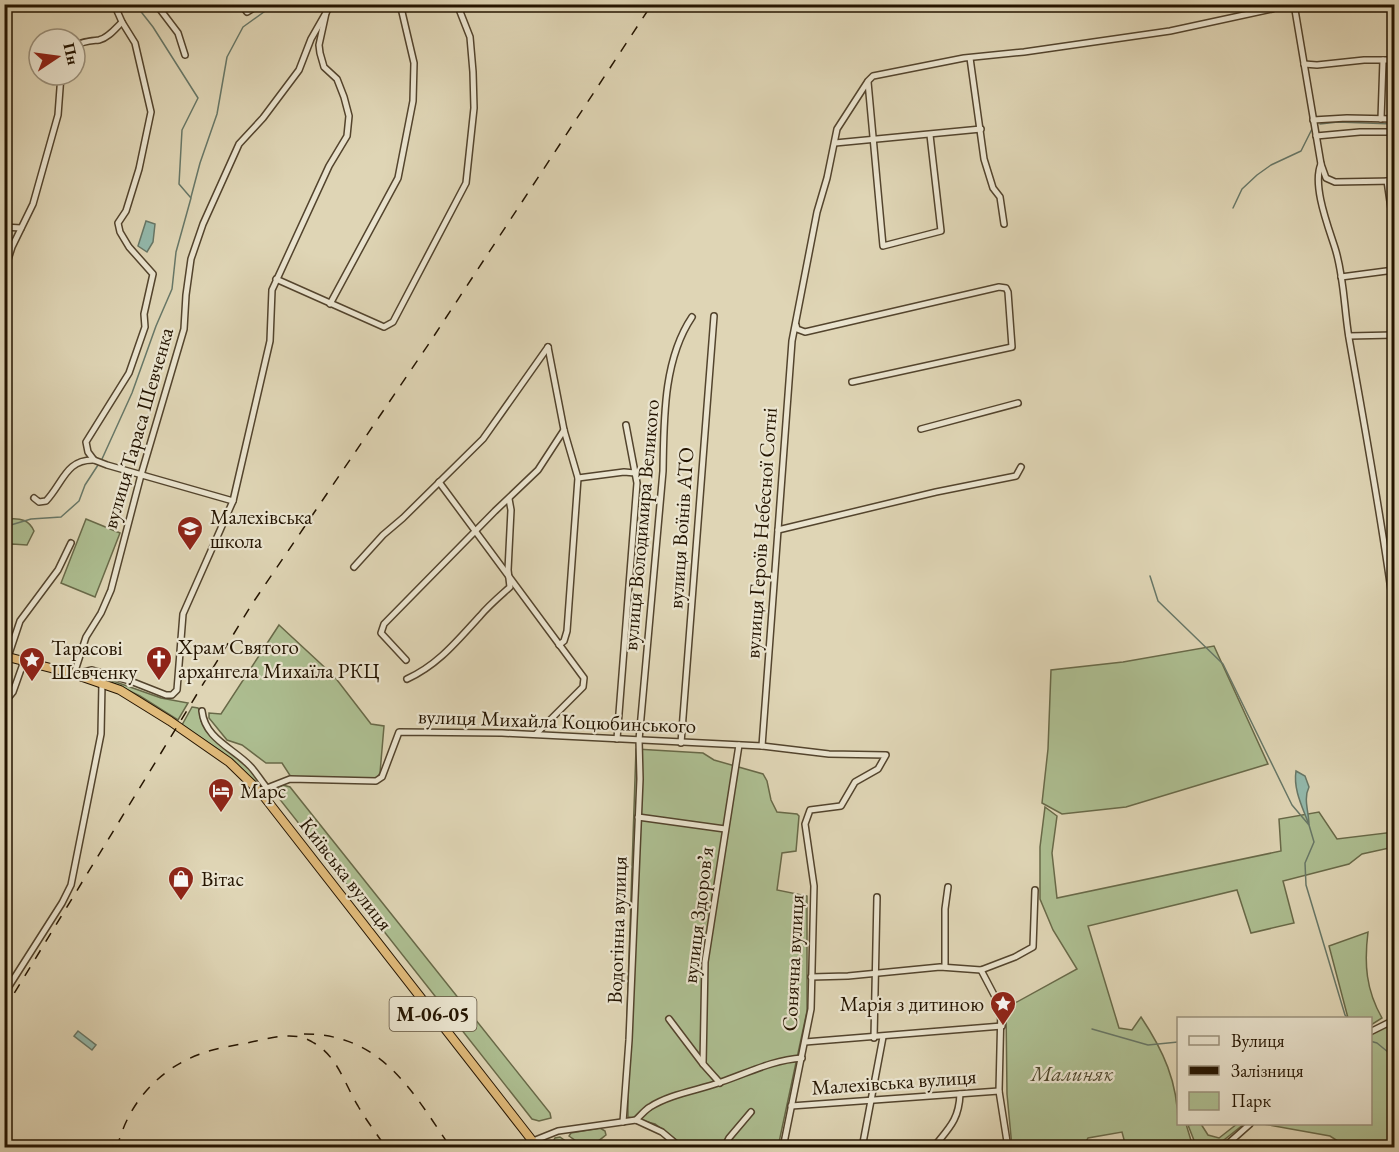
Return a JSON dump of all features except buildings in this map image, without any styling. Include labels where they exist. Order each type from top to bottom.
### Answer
[{"type":"highway","name":"Київська вулиця","points":[[6,657],[102,683],[138,701],[220,755],[264,791],[536,1144]]},
{"type":"street","points":[[94,460],[88,452],[86,442],[129,373],[145,327],[144,314],[153,274],[125,241],[118,223],[126,211],[139,169],[151,112],[135,43],[114,4]]},
{"type":"street","points":[[156,4],[178,33],[185,55]]},
{"type":"street","points":[[241,4],[247,12],[260,4]]},
{"type":"street","name":"вулиця Тараса Шевченка","points":[[74,674],[86,637],[101,613],[111,590],[141,475],[184,329],[191,259],[203,224],[239,144],[299,70],[311,39],[331,4]]},
{"type":"street","points":[[330,304],[398,178],[413,101],[414,63],[398,4]]},
{"type":"street","points":[[276,279],[384,327],[393,322],[466,183],[474,108],[473,72],[470,37],[457,4]]},
{"type":"street","points":[[930,135],[941,231],[883,246],[868,81],[873,76],[967,58],[1170,31],[1283,4]]},
{"type":"street","points":[[1294,4],[1321,164],[1326,178],[1332,182],[1395,181]]},
{"type":"street","points":[[74,674],[92,670],[133,682],[163,695],[172,695],[176,692],[183,614],[233,501],[270,341],[272,290],[329,166],[347,135],[349,116],[344,97],[337,79],[324,67],[320,53],[319,45],[326,12]]},
{"type":"street","points":[[87,40],[101,39],[114,31],[122,22]]},
{"type":"street","points":[[967,58],[988,177],[1000,197],[1004,224]]},
{"type":"street","points":[[1381,119],[1383,60]]},
{"type":"street","points":[[1304,64],[1395,60]]},
{"type":"street","name":"вулиця Героїв Небесної Сотні","points":[[762,746],[792,341],[817,212],[837,129],[868,81]]},
{"type":"street","points":[[4,272],[12,247],[33,204],[58,115],[60,87]]},
{"type":"street","points":[[1313,120],[1395,119]]},
{"type":"street","points":[[835,143],[981,129]]},
{"type":"street","points":[[1316,136],[1395,132]]},
{"type":"street","points":[[1321,164],[1318,173],[1319,185],[1341,277],[1395,612]]},
{"type":"street","points":[[1388,181],[1395,229]]},
{"type":"street","points":[[4,227],[21,228]]},
{"type":"street","points":[[1341,277],[1395,270]]},
{"type":"street","points":[[796,323],[797,329],[805,333],[999,287],[1006,288],[1012,347],[852,382]]},
{"type":"street","name":"вулиця Воїнів АТО","points":[[681,743],[714,316]]},
{"type":"street","name":"вулиця Володимира Великого","points":[[639,740],[670,378],[681,333],[692,317]]},
{"type":"street","points":[[1349,336],[1395,335]]},
{"type":"street","points":[[354,567],[383,535],[404,518],[487,434],[548,347],[564,430],[578,478],[567,631],[564,640],[559,645]]},
{"type":"street","points":[[921,429],[1018,403]]},
{"type":"street","name":"вулиця Володимира Великого","points":[[617,739],[637,483],[626,424]]},
{"type":"street","points":[[406,660],[381,633],[384,624],[538,470],[564,430]]},
{"type":"street","points":[[34,498],[39,502],[46,501],[74,464],[83,459],[94,460],[121,471],[233,501]]},
{"type":"street","points":[[778,530],[936,492],[1016,476],[1021,467]]},
{"type":"street","points":[[578,478],[635,473]]},
{"type":"street","points":[[439,482],[584,678],[583,687],[536,734]]},
{"type":"street","points":[[407,679],[429,668],[510,587],[511,510],[509,499]]},
{"type":"street","points":[[6,657],[20,621],[58,570],[71,543]]},
{"type":"street","points":[[4,703],[13,692],[24,661]]},
{"type":"street","points":[[4,994],[71,885],[101,734],[102,683]]},
{"type":"street","points":[[202,711],[207,728],[219,741],[250,765],[264,791]]},
{"type":"street","name":"вулиця Михайла Коцюбинського","points":[[264,791],[290,779],[376,781],[382,777],[399,732],[536,734],[762,746],[829,754],[886,755],[878,769],[855,782],[841,806]]},
{"type":"street","name":"Водогінна вулиця","points":[[623,1122],[629,1040],[639,740]]},
{"type":"street","name":"вулиця Здоровʼя","points":[[703,1064],[705,962],[739,745]]},
{"type":"street","name":"Сонячна вулиця","points":[[783,1148],[811,1009],[814,886],[805,824],[810,810],[841,806]]},
{"type":"street","points":[[638,817],[725,829]]},
{"type":"street","points":[[945,967],[945,909],[948,887]]},
{"type":"street","points":[[811,977],[945,967],[981,970],[1015,957],[1033,947],[1035,890]]},
{"type":"street","points":[[874,1038],[877,897]]},
{"type":"street","points":[[981,970],[1001,1008],[999,1091],[1008,1148]]},
{"type":"street","points":[[669,1018],[720,1083]]},
{"type":"street","points":[[1372,1032],[1395,1020]]},
{"type":"street","points":[[805,1042],[1002,1026]]},
{"type":"street","points":[[862,1148],[883,1037]]},
{"type":"street","points":[[636,1120],[650,1107],[689,1091],[720,1083],[756,1068],[802,1058]]},
{"type":"street","name":"Малехівська вулиця","points":[[791,1106],[999,1091]]},
{"type":"street","points":[[933,1148],[954,1122],[960,1109],[960,1094]]},
{"type":"street","points":[[724,1148],[729,1138],[751,1112]]},
{"type":"street","points":[[536,1144],[558,1131],[636,1120],[662,1132],[681,1148]]},
{"type":"street","points":[[1223,1148],[1249,1125]]},
{"type":"green space","points":[[4,511],[9,519],[24,520],[30,524],[34,531],[27,545],[12,544],[6,547]]},
{"type":"green space","points":[[86,519],[120,533],[95,597],[61,583]]},
{"type":"green space","points":[[279,625],[334,676],[371,724],[384,726],[380,773],[377,778],[291,777],[282,763],[266,763],[242,745],[227,740],[209,718],[209,713],[221,714]]},
{"type":"green space","points":[[1214,646],[1268,764],[1126,807],[1062,814],[1042,803],[1048,749],[1051,670],[1123,662]]},
{"type":"green space","points":[[96,675],[161,698],[188,703],[178,720],[140,696]]},
{"type":"green space","points":[[192,707],[200,711],[205,729],[251,770],[262,787],[222,752],[182,725]]},
{"type":"green space","points":[[636,749],[703,753],[714,760],[763,774],[777,812],[799,816],[796,851],[782,853],[777,890],[807,896],[807,1011],[778,1147],[686,1147],[655,1124],[628,1117],[627,1016]]},
{"type":"green space","points":[[283,785],[290,787],[550,1113],[551,1118],[539,1121],[532,1119],[274,792]]},
{"type":"green space","name":"Малиняк","points":[[1045,807],[1057,816],[1052,853],[1057,898],[1281,851],[1279,819],[1319,812],[1337,839],[1394,832],[1394,847],[1362,854],[1349,864],[1283,881],[1294,923],[1251,933],[1237,890],[1088,926],[1119,1028],[1132,1030],[1141,1017],[1149,1029],[1172,1080],[1177,1125],[1186,1125],[1193,1147],[1126,1147],[1122,1132],[1088,1138],[1083,1147],[1012,1147],[1007,1094],[1006,1008],[1077,969],[1053,930],[1040,899],[1040,847]]},
{"type":"green space","points":[[1368,932],[1366,955],[1369,987],[1382,1018],[1372,1024],[1372,1017],[1348,1017],[1329,946]]},
{"type":"green space","points":[[1394,1020],[1394,1147],[1347,1147],[1330,1136],[1269,1125],[1372,1125],[1372,1031]]},
{"type":"green space","points":[[1188,1125],[1202,1125],[1208,1135],[1219,1138],[1236,1125],[1243,1125],[1215,1147],[1197,1148]]},
{"type":"green space","points":[[600,1128],[605,1131],[606,1135],[588,1146],[580,1144],[569,1136],[571,1133]]},
{"type":"green space","points":[[560,1137],[574,1147],[550,1147],[555,1138]]},
{"type":"water","points":[[146,221],[155,224],[153,242],[147,252],[138,246]]},
{"type":"water","points":[[1296,771],[1305,776],[1309,787],[1306,801],[1309,825],[1297,792]]},
{"type":"water","points":[[78,1031],[96,1045],[92,1050],[74,1036]]},
{"type":"waterway","points":[[102,459],[132,393],[172,289],[176,252],[191,198],[179,184],[182,130],[198,98],[153,27],[135,4]]},
{"type":"waterway","points":[[191,197],[217,114],[227,57],[243,27],[275,4]]},
{"type":"waterway","points":[[1320,124],[1338,122],[1394,124]]},
{"type":"waterway","points":[[1233,208],[1242,189],[1257,175],[1271,165],[1301,151],[1312,129]]},
{"type":"waterway","points":[[4,527],[31,519],[61,517],[79,501],[85,485],[98,465]]},
{"type":"waterway","points":[[1150,576],[1158,601],[1223,664],[1292,805],[1309,825],[1314,842],[1305,863],[1306,885],[1347,1017]]},
{"type":"waterway","points":[[1092,1029],[1148,1045],[1177,1042]]},
{"type":"waterway","points":[[1372,1042],[1394,1057]]},
{"type":"railway","points":[[4,1010],[252,604],[430,342],[652,4]]},
{"type":"railway","points":[[304,1034],[331,1037],[354,1044],[375,1055],[408,1087],[451,1148]]},
{"type":"railway","points":[[117,1148],[137,1102],[159,1078],[173,1068],[209,1051],[286,1036],[307,1039],[329,1056],[386,1148]]},
{"type":"place","name":"Малехівська школа","points":[[190,552]]},
{"type":"place","name":"Храм Святого архангела Михаїла РКЦ","points":[[159,682]]},
{"type":"place","name":"Тарасові Шевченку","points":[[32,683]]},
{"type":"place","name":"Марс","points":[[221,814]]},
{"type":"place","name":"Вітас","points":[[181,902]]},
{"type":"place","name":"Марія з дитиною","points":[[1003,1027]]}]
